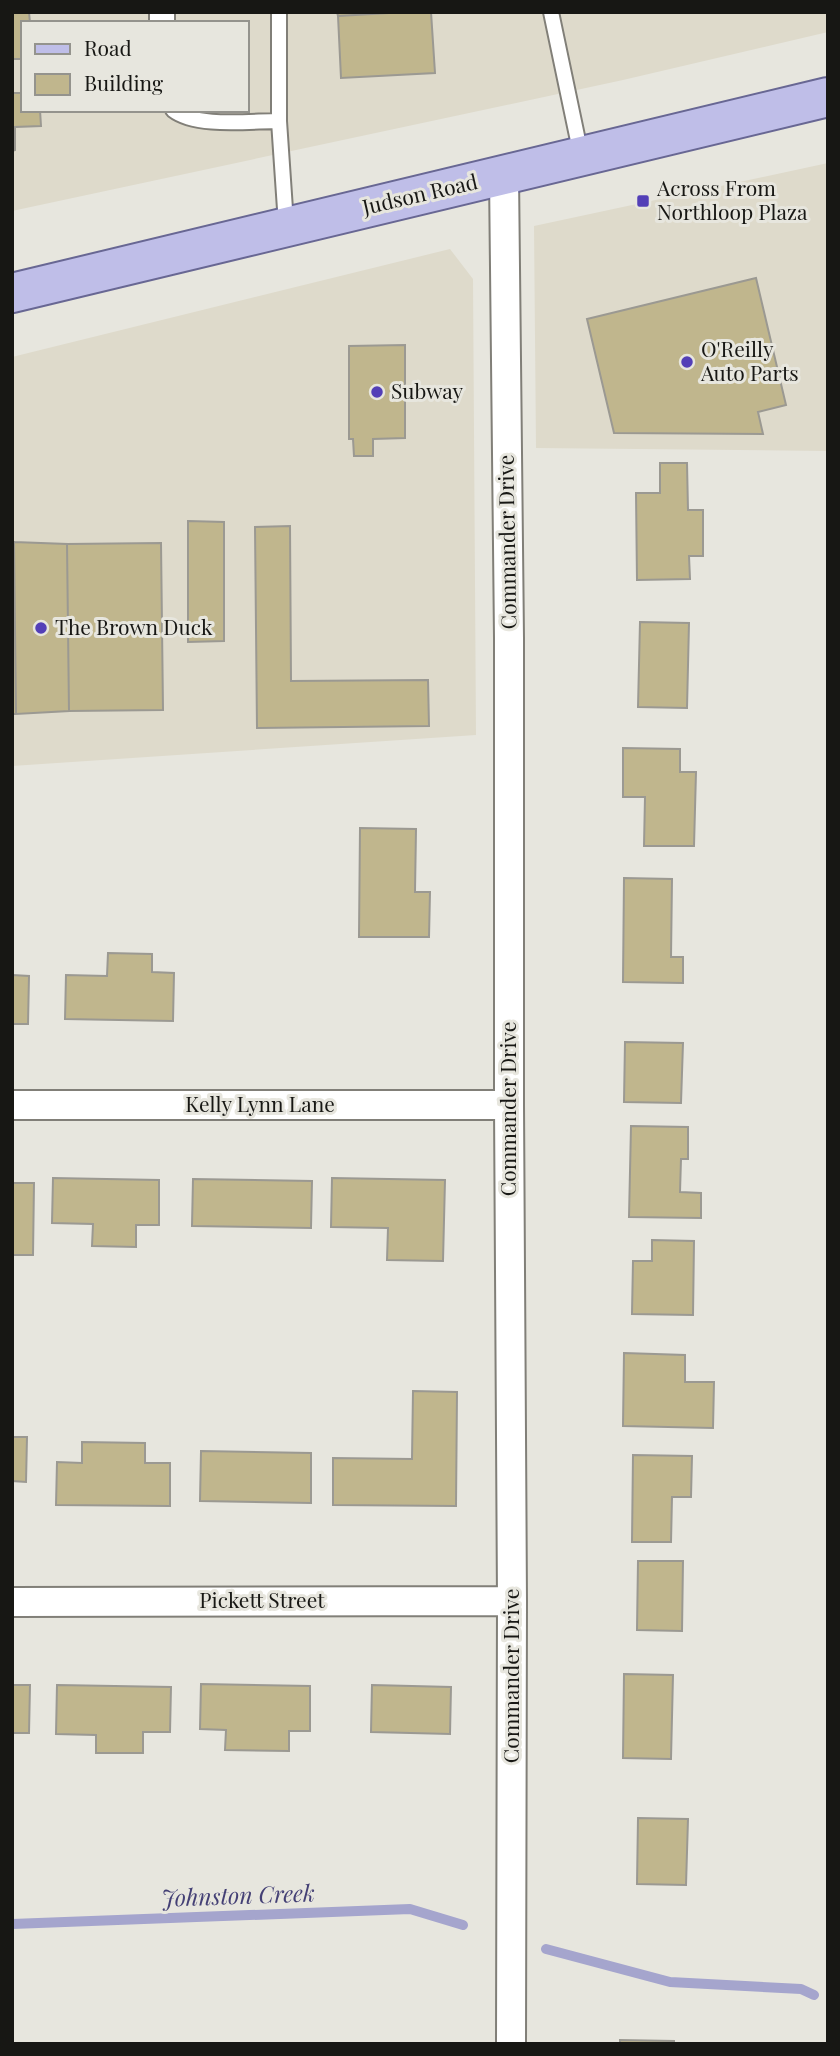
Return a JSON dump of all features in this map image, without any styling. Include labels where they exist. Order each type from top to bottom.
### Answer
[{"type":"main road","name":"Judson Road","points":[[12,293],[828,97]]},
{"type":"street","name":"Commander Drive","points":[[504,175],[509,638],[511,2044]]},
{"type":"street","name":"Kelly Lynn Lane","points":[[12,1105],[509,1105]]},
{"type":"street","name":"Pickett Street","points":[[12,1602],[512,1601]]},
{"type":"lane","points":[[279,12],[279,121],[286,226]]},
{"type":"lane","points":[[551,12],[582,157]]},
{"type":"lane","points":[[175,112],[194,121],[279,121]]},
{"type":"shaded area","points":[[12,12],[828,12],[828,32],[623,80],[12,211]]},
{"type":"shaded area","points":[[828,163],[828,451],[536,448],[534,226]]},
{"type":"shaded area","points":[[450,249],[473,279],[476,735],[12,766],[12,357]]},
{"type":"building","points":[[12,12],[29,12],[30,21],[21,21],[21,59],[12,59]]},
{"type":"building","points":[[337,12],[406,12],[338,16]]},
{"type":"building","points":[[431,12],[435,73],[341,78],[338,16]]},
{"type":"building","points":[[12,79],[13,93],[21,93],[21,112],[40,112],[41,126],[15,127],[15,150],[12,151]]},
{"type":"building","name":"O'Reilly Auto Parts","points":[[756,278],[786,405],[758,412],[763,434],[614,433],[587,319]]},
{"type":"building","name":"Subway","points":[[405,345],[405,438],[373,439],[373,456],[354,456],[353,439],[349,439],[349,346]]},
{"type":"building","points":[[660,463],[687,463],[688,510],[703,510],[703,556],[689,556],[690,579],[637,580],[636,493],[660,493]]},
{"type":"building","points":[[188,521],[224,522],[224,641],[188,642]]},
{"type":"building","points":[[290,526],[291,681],[428,680],[429,726],[257,728],[255,527]]},
{"type":"building","points":[[14,542],[16,714],[12,714]]},
{"type":"building","name":"The Brown Duck","points":[[14,542],[67,544],[69,711],[16,714]]},
{"type":"building","points":[[161,543],[163,710],[69,711],[67,544]]},
{"type":"building","points":[[640,622],[689,623],[687,708],[638,707]]},
{"type":"building","points":[[623,748],[680,749],[680,772],[696,772],[694,846],[644,846],[645,797],[623,797]]},
{"type":"building","points":[[360,828],[416,829],[415,892],[430,892],[429,937],[359,937]]},
{"type":"building","points":[[624,878],[672,879],[671,957],[683,957],[683,983],[623,982]]},
{"type":"building","points":[[108,953],[152,954],[152,972],[174,973],[173,1021],[65,1019],[66,975],[107,976]]},
{"type":"building","points":[[12,975],[29,976],[28,1024],[12,1024]]},
{"type":"building","points":[[625,1042],[683,1043],[681,1103],[624,1102]]},
{"type":"building","points":[[631,1126],[688,1127],[688,1159],[681,1159],[680,1192],[701,1193],[701,1218],[629,1217]]},
{"type":"building","points":[[53,1178],[159,1180],[159,1225],[136,1225],[136,1247],[92,1246],[93,1224],[52,1223]]},
{"type":"building","points":[[332,1178],[445,1180],[443,1261],[387,1260],[388,1228],[331,1227]]},
{"type":"building","points":[[193,1179],[312,1181],[311,1228],[192,1226]]},
{"type":"building","points":[[12,1183],[34,1183],[33,1255],[12,1255]]},
{"type":"building","points":[[652,1240],[694,1241],[693,1315],[632,1314],[633,1261],[652,1261]]},
{"type":"building","points":[[624,1353],[685,1355],[685,1382],[714,1382],[713,1428],[623,1426]]},
{"type":"building","points":[[413,1391],[457,1392],[456,1506],[333,1505],[333,1458],[412,1459]]},
{"type":"building","points":[[12,1437],[27,1437],[26,1482],[12,1481]]},
{"type":"building","points":[[82,1442],[145,1443],[145,1463],[170,1463],[170,1506],[56,1505],[57,1462],[82,1463]]},
{"type":"building","points":[[201,1451],[311,1453],[311,1503],[200,1501]]},
{"type":"building","points":[[633,1455],[692,1456],[691,1497],[672,1497],[671,1542],[632,1542]]},
{"type":"building","points":[[638,1561],[683,1561],[682,1631],[637,1630]]},
{"type":"building","points":[[624,1674],[673,1675],[671,1759],[623,1758]]},
{"type":"building","points":[[201,1684],[310,1686],[310,1731],[289,1731],[289,1751],[225,1750],[226,1730],[200,1729]]},
{"type":"building","points":[[12,1685],[30,1685],[29,1733],[12,1733]]},
{"type":"building","points":[[57,1685],[171,1687],[170,1732],[143,1732],[143,1753],[96,1753],[96,1735],[56,1734]]},
{"type":"building","points":[[372,1685],[451,1687],[450,1734],[371,1732]]},
{"type":"building","points":[[638,1818],[688,1819],[686,1885],[637,1884]]},
{"type":"building","points":[[620,2040],[674,2041],[674,2044],[620,2044]]},
{"type":"waterway","name":"Johnston Creek","points":[[12,1924],[410,1909],[463,1925]]},
{"type":"waterway","name":"Johnston Creek","points":[[546,1949],[670,1982],[801,1989],[814,1995]]},
{"type":"place","name":"Across From Northloop Plaza","points":[[643,201]]},
{"type":"place","name":"O'Reilly Auto Parts","points":[[687,362]]},
{"type":"place","name":"Subway","points":[[377,392]]},
{"type":"place","name":"The Brown Duck","points":[[41,628]]}]
